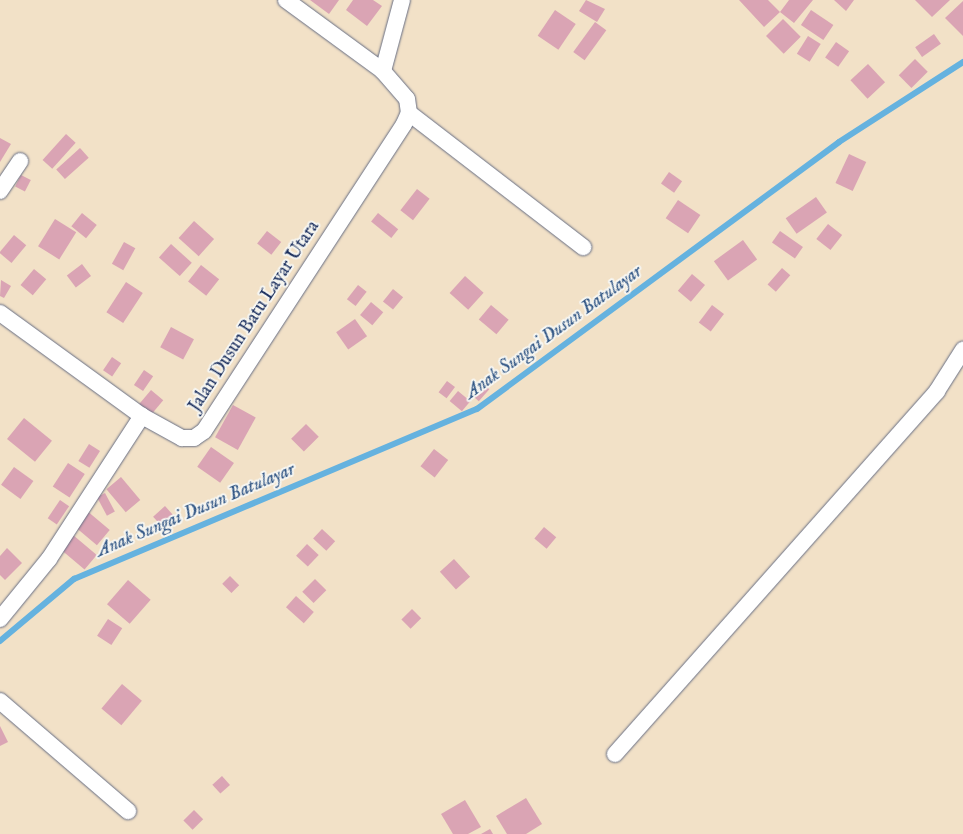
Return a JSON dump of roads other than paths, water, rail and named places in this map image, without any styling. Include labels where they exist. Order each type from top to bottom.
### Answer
[{"type":"street","points":[[286,0],[388,77],[407,99],[409,113],[583,247]]},
{"type":"street","points":[[388,77],[402,0]]},
{"type":"street","name":"Jalan Dusun Batu Layar Utara","points":[[0,313],[142,416],[182,438],[194,438],[204,431],[409,113]]},
{"type":"street","points":[[0,191],[20,161]]},
{"type":"street","points":[[615,754],[937,391],[963,350]]},
{"type":"street","points":[[0,619],[50,559],[142,416]]},
{"type":"street","points":[[0,701],[128,810]]},
{"type":"waterway","name":"Anak Sungai Dusun Batulayar","points":[[0,641],[74,579],[477,409],[839,142],[963,62]]}]
